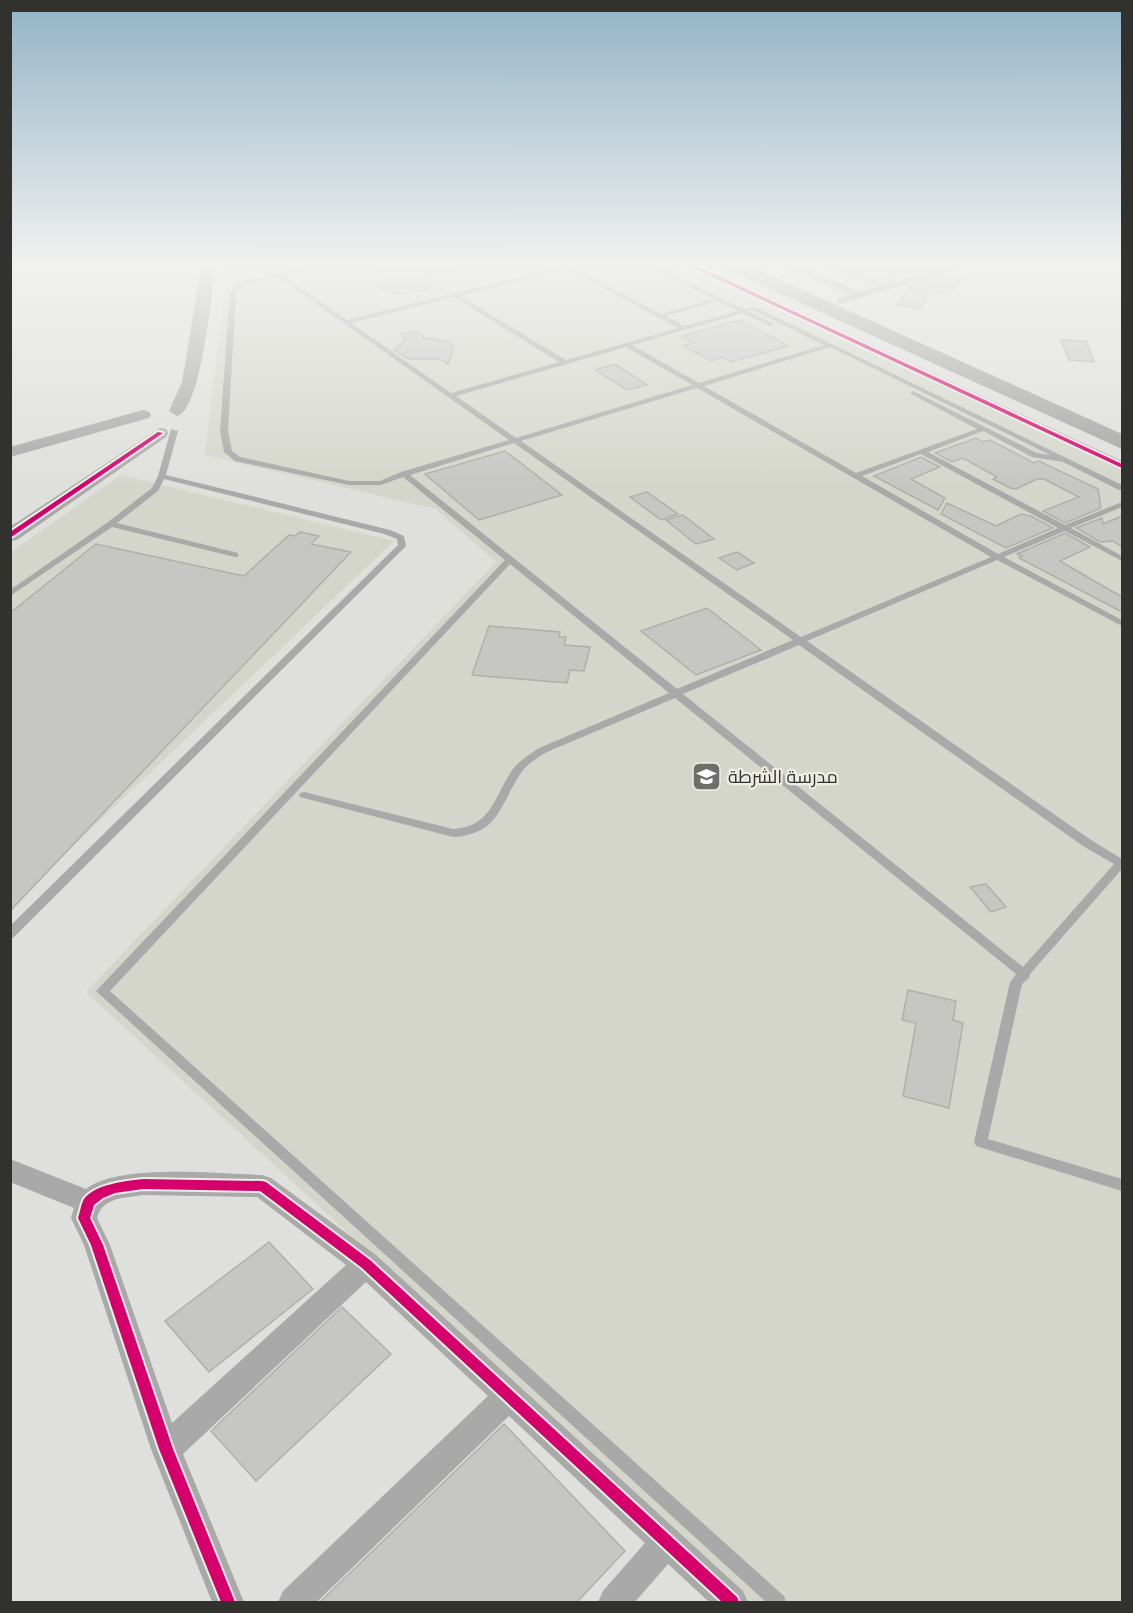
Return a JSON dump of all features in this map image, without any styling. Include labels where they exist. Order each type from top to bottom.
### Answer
[{"type":"highway","points":[[887,336],[1122,442]]},
{"type":"highway","points":[[931,336],[1122,426]]},
{"type":"street","points":[[177,411],[190,382],[197,336]]},
{"type":"street","points":[[868,336],[1122,466]]},
{"type":"street","points":[[10,518],[159,411],[177,411],[186,416],[187,422],[167,432],[10,536]]},
{"type":"street","points":[[10,461],[140,425]]},
{"type":"street","points":[[10,452],[140,425],[167,432]]},
{"type":"street","points":[[10,1170],[89,1202]]},
{"type":"street","points":[[228,1602],[166,1449],[97,1245],[84,1218],[89,1202],[99,1194],[115,1188],[143,1184],[262,1186],[366,1264],[732,1602]]},
{"type":"street","points":[[166,1449],[366,1264]]},
{"type":"street","points":[[294,1602],[509,1396]]},
{"type":"street","points":[[614,1602],[667,1542]]},
{"type":"lane","points":[[229,336],[224,431],[228,452],[238,459],[349,483],[381,483],[404,474],[827,347],[1035,455],[1070,461]]},
{"type":"lane","points":[[366,336],[1087,843],[1122,863],[1025,975],[1016,982],[981,1142],[1122,1185]]},
{"type":"lane","points":[[522,336],[566,363]]},
{"type":"lane","points":[[450,395],[659,336]]},
{"type":"lane","points":[[802,336],[1070,461],[1122,488]]},
{"type":"lane","points":[[628,345],[990,552],[1002,556],[1122,623]]},
{"type":"lane","points":[[855,476],[983,429]]},
{"type":"lane","points":[[10,594],[111,524],[155,489],[162,476],[167,432]]},
{"type":"lane","points":[[921,451],[1122,559]]},
{"type":"lane","points":[[404,474],[1025,975]]},
{"type":"lane","points":[[10,934],[402,546],[400,538],[387,532],[162,476]]},
{"type":"lane","points":[[304,795],[466,834],[485,824],[518,768],[528,760],[571,738],[802,642],[1122,504]]},
{"type":"lane","points":[[111,524],[235,555]]},
{"type":"lane","points":[[510,559],[102,991],[778,1602]]},
{"type":"shaded area","name":"مدرسة الشرطة","points":[[219,336],[836,336],[1122,468],[1122,1602],[749,1602],[86,992],[496,562],[436,509],[205,455]]},
{"type":"shaded area","points":[[121,475],[394,541],[11,905],[11,552]]},
{"type":"building","points":[[402,336],[423,336],[447,341],[454,347],[448,364],[440,359],[408,359],[394,350],[406,340]]},
{"type":"building","points":[[682,336],[771,336],[789,346],[731,362],[723,357],[711,361],[683,346],[694,343]]},
{"type":"building","points":[[1061,340],[1086,341],[1094,362],[1069,360]]},
{"type":"building","points":[[615,364],[647,385],[627,390],[595,370]]},
{"type":"building","points":[[976,438],[983,442],[990,440],[1034,463],[1039,461],[1098,489],[1101,508],[1065,523],[1043,511],[1079,497],[1044,479],[1037,479],[1016,489],[1010,488],[993,479],[997,477],[963,458],[952,462],[935,453]]},
{"type":"building","points":[[505,451],[562,495],[479,520],[425,474]]},
{"type":"building","points":[[921,457],[940,467],[911,479],[945,498],[938,510],[874,476]]},
{"type":"building","points":[[647,492],[678,514],[661,520],[630,497]]},
{"type":"building","points":[[947,503],[996,526],[1021,514],[1031,516],[1053,528],[1006,548],[941,514]]},
{"type":"building","points":[[683,515],[714,539],[696,544],[666,520]]},
{"type":"building","points":[[1122,516],[1122,547],[1113,541],[1100,542],[1076,528],[1102,518],[1103,524]]},
{"type":"building","points":[[300,532],[319,536],[311,544],[351,552],[10,911],[10,613],[96,544],[244,576],[289,535],[295,536]]},
{"type":"building","points":[[1065,533],[1090,547],[1060,561],[1122,597],[1122,612],[1019,558],[1022,556],[1017,554]]},
{"type":"building","points":[[737,552],[754,563],[737,570],[719,558]]},
{"type":"building","points":[[707,608],[761,650],[696,675],[641,631]]},
{"type":"building","points":[[489,626],[560,632],[559,637],[566,637],[564,645],[590,647],[584,671],[570,670],[567,683],[472,675]]},
{"type":"building","points":[[986,884],[1006,907],[991,912],[970,887]]},
{"type":"building","points":[[908,990],[956,1001],[953,1020],[963,1023],[949,1108],[903,1096],[916,1023],[902,1020]]},
{"type":"building","points":[[269,1242],[313,1289],[209,1372],[165,1321]]},
{"type":"building","points":[[342,1307],[391,1354],[256,1481],[211,1431]]},
{"type":"building","points":[[504,1424],[625,1551],[577,1602],[320,1602]]},
{"type":"cycle path","points":[[843,336],[1122,466]]},
{"type":"cycle path","points":[[10,536],[160,433]]},
{"type":"cycle path","points":[[228,1602],[166,1449],[97,1245],[84,1218],[89,1202],[99,1194],[115,1188],[143,1184],[262,1186],[366,1264],[732,1602]]},
{"type":"place","name":"مدرسة الشرطة","points":[[707,777]]}]
